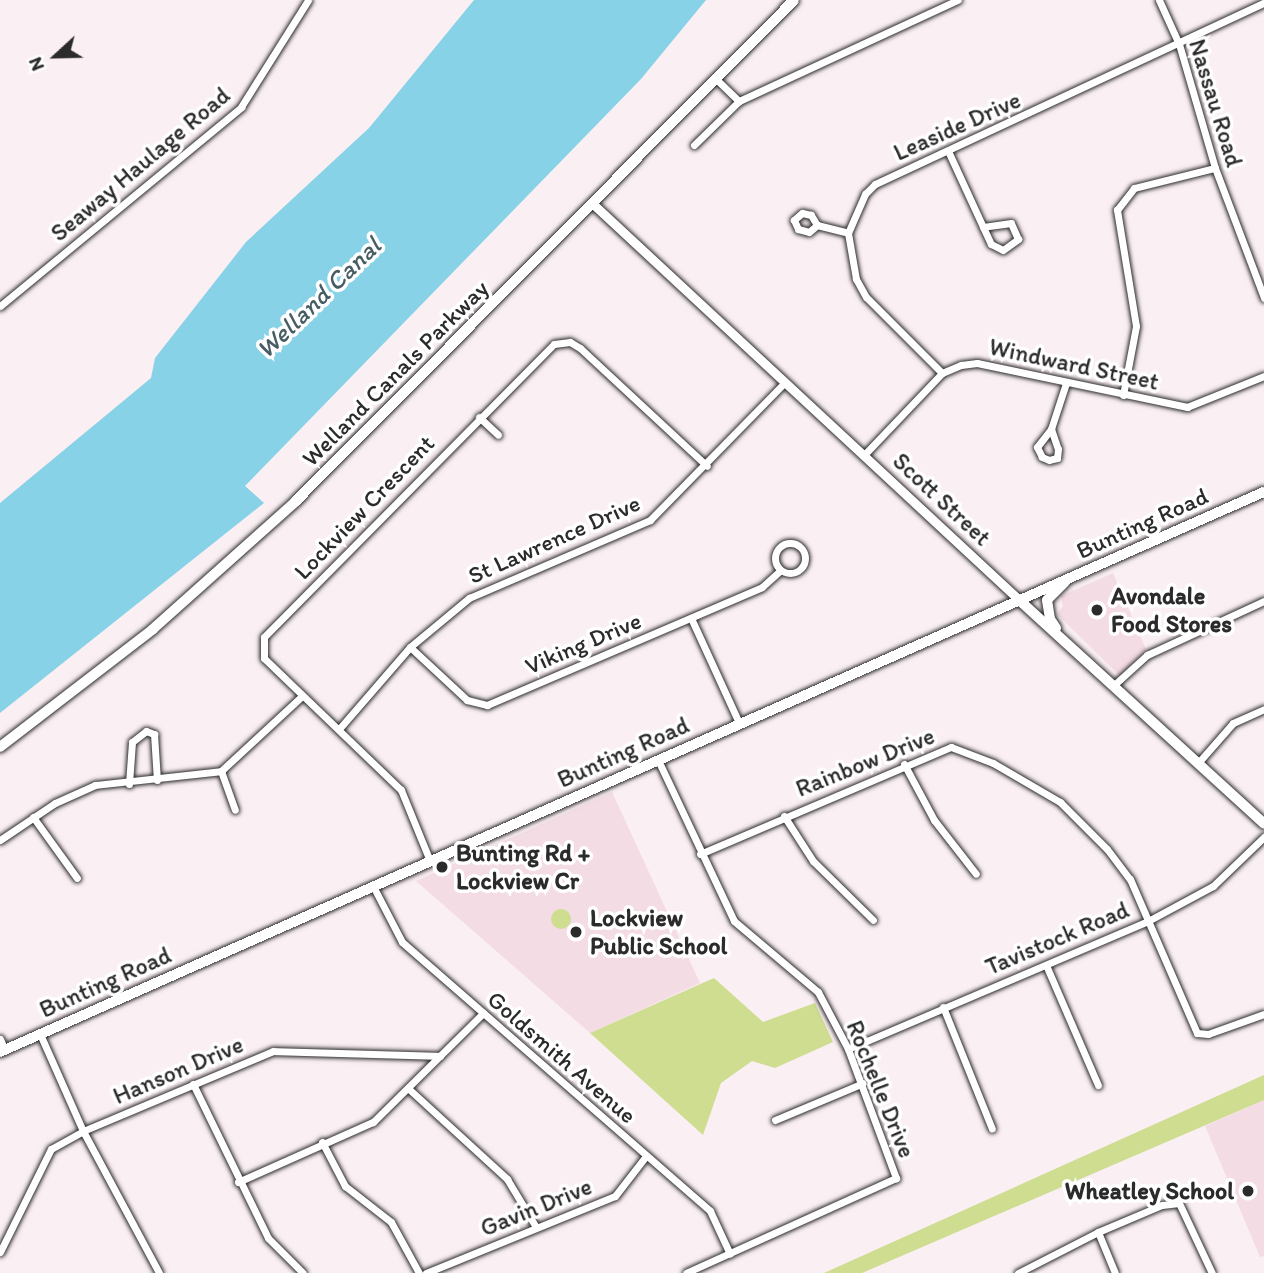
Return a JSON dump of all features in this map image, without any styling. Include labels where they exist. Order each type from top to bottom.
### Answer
[{"type":"main road","name":"Welland Canals Parkway","points":[[0,747],[153,629],[296,501],[794,0]]},
{"type":"main road","name":"Bunting Road","points":[[2,1051],[1264,492]]},
{"type":"main road","points":[[1067,579],[1048,600],[1048,609],[1050,619],[1072,647]]},
{"type":"main road","name":"Scott Street","points":[[1018,599],[1264,824]]},
{"type":"street","name":"Seaway Haulage Road","points":[[0,306],[241,107],[308,0]]},
{"type":"street","points":[[694,145],[739,101],[958,0]]},
{"type":"street","name":"Nassau Road","points":[[1159,0],[1179,44],[1216,168],[1264,298]]},
{"type":"street","name":"Leaside Drive","points":[[848,233],[875,184],[949,153],[1264,3]]},
{"type":"street","points":[[716,79],[739,101]]},
{"type":"street","points":[[949,153],[991,244],[1003,250],[1018,239],[1011,223],[984,228]]},
{"type":"street","points":[[1123,395],[1136,326],[1117,210],[1134,188],[1216,168]]},
{"type":"street","name":"Scott Street","points":[[593,204],[1018,599]]},
{"type":"street","points":[[817,225],[848,233],[856,279],[866,297],[943,373]]},
{"type":"street","name":"Lockview Crescent","points":[[430,861],[401,790],[264,658],[264,637],[548,348],[569,342],[707,466]]},
{"type":"street","name":"Windward Street","points":[[864,455],[943,373],[977,362],[1187,407],[1264,376]]},
{"type":"street","name":"St Lawrence Drive","points":[[339,729],[410,647],[469,598],[650,520],[707,466],[785,382]]},
{"type":"street","points":[[1051,429],[1066,383]]},
{"type":"street","points":[[479,417],[498,435]]},
{"type":"street","name":"Viking Drive","points":[[789,542],[800,545],[806,557],[802,568],[792,574],[780,571],[777,550],[789,542]]},
{"type":"street","name":"Viking Drive","points":[[410,647],[467,700],[487,705],[762,587],[780,571]]},
{"type":"street","points":[[1114,685],[1147,654],[1264,601]]},
{"type":"street","points":[[691,618],[739,723]]},
{"type":"street","points":[[0,840],[33,817],[95,785],[129,784],[221,771],[302,696]]},
{"type":"street","points":[[1198,763],[1233,723],[1264,709]]},
{"type":"street","points":[[129,784],[132,742],[146,731],[154,734],[157,780]]},
{"type":"street","name":"Rainbow Drive","points":[[700,855],[904,764],[951,747],[993,763],[1060,802],[1130,879],[1197,1033],[1208,1034],[1264,1014]]},
{"type":"street","name":"Rochelle Drive","points":[[658,760],[700,855],[734,921],[817,992],[863,1083],[896,1178],[686,1273]]},
{"type":"street","points":[[904,764],[933,820],[976,874]]},
{"type":"street","points":[[221,771],[235,810]]},
{"type":"street","points":[[784,816],[813,861],[873,920]]},
{"type":"street","points":[[33,817],[77,878]]},
{"type":"street","name":"Tavistock Road","points":[[848,1049],[1148,921],[1213,886],[1264,838]]},
{"type":"street","name":"Goldsmith Avenue","points":[[373,886],[402,942],[710,1211],[730,1254]]},
{"type":"street","points":[[1046,965],[1098,1085]]},
{"type":"street","points":[[943,1007],[992,1129]]},
{"type":"street","points":[[238,1182],[322,1142],[373,1122],[410,1090],[482,1013]]},
{"type":"street","points":[[40,1034],[83,1131],[159,1273]]},
{"type":"street","points":[[0,1040],[2,1051]]},
{"type":"street","name":"Hanson Drive","points":[[0,1252],[51,1149],[83,1131],[273,1051],[440,1056]]},
{"type":"street","points":[[775,1120],[863,1083]]},
{"type":"street","points":[[193,1084],[238,1182],[268,1238],[303,1273]]},
{"type":"street","points":[[410,1090],[507,1178],[536,1227]]},
{"type":"street","points":[[322,1142],[345,1186],[391,1222],[419,1273]]},
{"type":"street","name":"Gavin Drive","points":[[426,1273],[615,1196],[646,1156]]},
{"type":"street","points":[[1018,1273],[1098,1232],[1162,1205],[1179,1203],[1212,1273]]},
{"type":"street","points":[[1098,1232],[1115,1273]]},
{"type":"shaded area","points":[[1113,573],[1146,649],[1120,676],[1057,614],[1063,606],[1061,596]]},
{"type":"shaded area","name":"Lockview Public School","points":[[612,792],[700,983],[590,1033],[416,881]]},
{"type":"shaded area","name":"Wheatley School","points":[[1264,1100],[1264,1256],[1260,1257],[1205,1126]]},
{"type":"green space","points":[[557,909],[565,909],[571,919],[565,929],[557,929],[551,923],[551,915]]},
{"type":"green space","points":[[714,978],[763,1022],[815,1003],[833,1042],[775,1068],[752,1061],[721,1083],[703,1135],[590,1033]]},
{"type":"green space","points":[[1264,1075],[1264,1100],[862,1273],[824,1273]]},
{"type":"water","name":"Welland Canal","points":[[474,0],[706,0],[641,79],[245,486],[264,503],[0,713],[0,503],[151,378],[155,358],[246,242],[369,128]]},
{"type":"place","name":"Avondale Food Stores","points":[[1097,610]]},
{"type":"place","name":"Bunting Rd + Lockview Cr","points":[[442,867]]},
{"type":"place","name":"Lockview Public School","points":[[576,932]]},
{"type":"place","name":"Wheatley School","points":[[1248,1191]]}]
